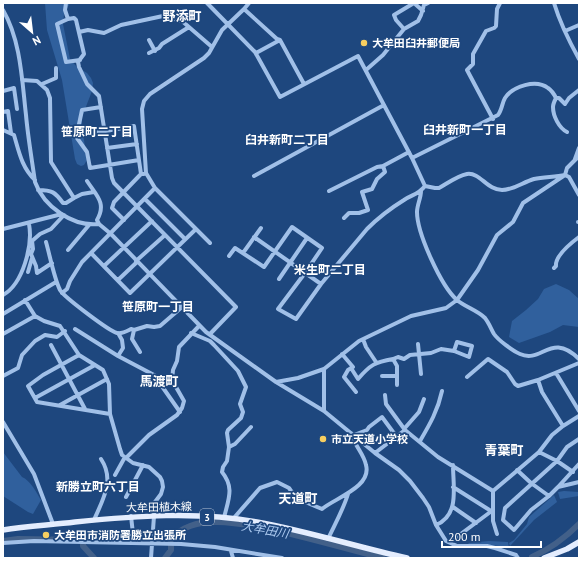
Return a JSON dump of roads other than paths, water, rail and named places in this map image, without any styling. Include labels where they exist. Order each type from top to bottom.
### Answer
[{"type":"main road","name":"大牟田植木線","points":[[3,530],[131,516],[154,515],[224,518],[256,522],[407,558]]},
{"type":"main road","points":[[544,558],[567,549],[579,542]]},
{"type":"street","points":[[66,3],[65,10],[68,19]]},
{"type":"street","points":[[207,3],[256,53],[280,97],[358,56],[409,152],[425,186]]},
{"type":"street","points":[[124,220],[112,208],[114,202],[144,174],[142,114],[144,101],[150,94],[204,58],[222,30],[249,3]]},
{"type":"street","points":[[366,70],[383,55],[404,29],[418,20],[421,16],[424,5],[428,3]]},
{"type":"street","points":[[493,119],[466,70],[474,64],[473,54],[486,31],[496,26],[497,9],[500,3]]},
{"type":"street","points":[[554,3],[564,31],[579,59]]},
{"type":"street","points":[[404,29],[396,20],[394,15],[414,4],[423,10]]},
{"type":"street","points":[[244,9],[280,40],[304,84]]},
{"type":"street","points":[[3,10],[13,33],[22,80],[35,180],[38,190],[46,201],[63,215],[83,224],[99,224]]},
{"type":"street","points":[[79,32],[88,30],[104,33],[121,25],[163,16],[182,21],[212,47]]},
{"type":"street","points":[[80,60],[66,62],[57,24],[68,19],[74,18],[76,20],[84,54],[80,60],[78,62],[79,67],[87,84],[99,96],[114,183],[236,308],[210,334]]},
{"type":"street","points":[[564,31],[579,25]]},
{"type":"street","points":[[149,53],[155,51],[162,44],[189,27]]},
{"type":"street","points":[[149,40],[155,51]]},
{"type":"street","points":[[256,53],[280,40]]},
{"type":"street","points":[[42,84],[56,78],[56,68]]},
{"type":"street","points":[[22,80],[37,80],[47,90],[51,103],[50,159],[74,198]]},
{"type":"street","points":[[412,158],[498,116],[502,110],[505,98],[514,90],[527,85],[535,84],[547,86],[556,98],[559,98],[565,104],[569,98],[579,90]]},
{"type":"street","points":[[3,90],[14,88],[17,109]]},
{"type":"street","points":[[556,98],[553,106],[557,120],[560,127],[567,132]]},
{"type":"street","points":[[254,176],[384,105]]},
{"type":"street","points":[[101,107],[82,110],[77,136],[80,144],[87,152],[90,168],[139,160]]},
{"type":"street","points":[[3,112],[8,111],[11,133]]},
{"type":"street","points":[[77,136],[134,126],[139,160],[144,174],[155,188],[210,243]]},
{"type":"street","points":[[3,130],[14,135],[20,159],[35,180]]},
{"type":"street","points":[[107,148],[137,144]]},
{"type":"street","points":[[276,382],[298,378],[324,370],[342,354],[363,339],[411,316],[446,308],[457,300],[478,270],[497,235],[513,222],[523,203],[565,175],[567,168],[577,158],[579,148]]},
{"type":"street","points":[[329,191],[409,152]]},
{"type":"street","points":[[344,218],[349,213],[359,213],[368,210],[362,192],[372,189],[377,179],[385,172],[383,166]]},
{"type":"street","points":[[425,186],[439,188],[462,176],[471,174],[475,175],[490,187],[506,190],[534,179],[565,175],[569,176],[579,195]]},
{"type":"street","points":[[87,181],[100,200],[102,212],[97,220],[99,224],[111,234],[200,326],[276,382],[324,411],[375,453],[399,470],[416,488],[429,508],[436,525],[444,538],[457,546],[487,546],[518,558]]},
{"type":"street","points":[[229,256],[235,248],[264,267],[292,227],[322,248],[278,308],[296,319],[321,284],[374,222],[406,199],[415,196],[425,186]]},
{"type":"street","points":[[62,293],[67,289],[70,281],[82,262],[155,188]]},
{"type":"street","points":[[38,190],[48,190],[56,194],[63,203],[66,203],[82,194],[94,192]]},
{"type":"street","points":[[421,191],[417,211],[421,234],[434,264],[449,291],[457,300],[484,318],[498,339],[520,354],[532,356],[559,347],[565,349],[579,359]]},
{"type":"street","points":[[145,198],[185,239]]},
{"type":"street","points":[[3,229],[63,215]]},
{"type":"street","points":[[28,272],[32,258],[32,241],[40,234],[51,229],[63,215]]},
{"type":"street","points":[[104,266],[152,221]]},
{"type":"street","points":[[3,295],[15,286],[23,268],[31,234],[29,224]]},
{"type":"street","points":[[68,250],[89,225]]},
{"type":"street","points":[[243,253],[261,228]]},
{"type":"street","points":[[91,253],[130,293],[196,229]]},
{"type":"street","points":[[118,280],[165,235]]},
{"type":"street","points":[[254,237],[321,284]]},
{"type":"street","points":[[279,279],[307,238]]},
{"type":"street","points":[[554,268],[562,252],[579,238]]},
{"type":"street","points":[[46,242],[56,282],[62,293],[100,324],[118,333],[122,340],[123,348],[118,356]]},
{"type":"street","points":[[32,258],[36,266],[37,273],[52,263]]},
{"type":"street","points":[[3,314],[56,282]]},
{"type":"street","points":[[25,300],[35,316],[44,322],[60,326],[65,331],[80,355],[103,370],[109,384],[110,414],[120,450],[133,464],[149,467],[160,477],[162,481],[163,487],[161,494],[155,502],[151,558]]},
{"type":"street","points":[[118,333],[147,326],[160,326],[182,307]]},
{"type":"street","points":[[3,334],[35,316]]},
{"type":"street","points":[[115,475],[126,458],[149,435],[180,412],[184,401],[172,380],[173,370],[177,361],[179,347],[191,333],[200,326]]},
{"type":"street","points":[[75,329],[118,356],[154,375],[180,412]]},
{"type":"street","points":[[134,330],[132,339],[140,352]]},
{"type":"street","points":[[3,376],[18,368],[22,355],[35,341],[45,335],[57,337],[65,331]]},
{"type":"street","points":[[191,333],[214,344],[238,371],[246,387],[240,404],[243,412],[241,418],[228,430],[227,433],[229,447],[227,461],[222,472],[227,478],[231,490],[224,518]]},
{"type":"street","points":[[363,339],[366,347],[376,362]]},
{"type":"street","points":[[342,354],[353,367],[351,368],[358,379],[368,367],[376,362],[398,357],[404,359],[410,355],[431,353],[441,349],[454,351],[469,357],[472,346],[457,342],[454,351]]},
{"type":"street","points":[[418,344],[421,374]]},
{"type":"street","points":[[51,346],[85,409]]},
{"type":"street","points":[[80,355],[43,375],[28,386],[37,402],[110,414]]},
{"type":"street","points":[[393,358],[397,366],[397,385]]},
{"type":"street","points":[[467,377],[488,359],[507,372],[518,386],[538,380],[579,363]]},
{"type":"street","points":[[35,398],[95,365]]},
{"type":"street","points":[[351,368],[344,377],[356,392]]},
{"type":"street","points":[[324,370],[324,411]]},
{"type":"street","points":[[556,373],[579,412]]},
{"type":"street","points":[[382,376],[397,376]]},
{"type":"street","points":[[59,405],[107,379]]},
{"type":"street","points":[[538,380],[542,392],[563,426]]},
{"type":"street","points":[[420,441],[440,405],[442,391]]},
{"type":"street","points":[[385,396],[386,404],[404,429],[438,456],[493,491]]},
{"type":"street","points":[[375,453],[404,429],[419,412],[424,399]]},
{"type":"street","points":[[497,534],[492,511],[493,491],[539,452],[552,435],[579,416]]},
{"type":"street","points":[[352,434],[367,430],[382,417],[396,436]]},
{"type":"street","points":[[3,422],[34,474],[54,524]]},
{"type":"street","points":[[229,447],[235,444],[251,427]]},
{"type":"street","points":[[233,519],[260,488],[271,483],[277,482],[282,484],[289,488],[296,498],[322,509],[333,501],[348,494],[362,481],[366,474],[367,467],[352,434]]},
{"type":"street","points":[[579,439],[567,447],[557,461],[505,508],[503,520],[514,530],[531,510],[549,496],[579,464]]},
{"type":"street","points":[[539,452],[557,461],[573,472]]},
{"type":"street","points":[[94,520],[108,487],[107,470],[101,459]]},
{"type":"street","points":[[126,497],[143,465]]},
{"type":"street","points":[[436,525],[448,518],[452,507],[454,487],[453,465]]},
{"type":"street","points":[[517,470],[531,483],[549,496]]},
{"type":"street","points":[[558,487],[579,482]]},
{"type":"street","points":[[454,487],[492,511]]},
{"type":"street","points":[[328,539],[340,512],[344,507],[348,494]]},
{"type":"street","points":[[452,507],[476,523]]},
{"type":"street","points":[[450,542],[492,511]]},
{"type":"street","points":[[131,516],[134,540]]},
{"type":"street","points":[[3,543],[34,541],[82,542],[134,540],[215,547],[231,551],[282,558]]},
{"type":"street","points":[[231,551],[233,558]]},
{"type":"waterway","name":"大牟田川","points":[[165,558],[171,550],[171,539],[175,535],[185,528],[207,522],[226,522],[279,531],[383,558]]},
{"type":"waterway","name":"大牟田川","points":[[532,557],[557,543],[579,524]]},
{"type":"waterway","points":[[83,540],[148,538],[171,539]]},
{"type":"waterway","name":"大牟田川","points":[[3,541],[18,539],[83,540],[83,546],[94,558]]},
{"type":"place","name":"大牟田臼井郵便局","points":[[364,43]]},
{"type":"place","name":"市立天道小学校","points":[[323,439]]},
{"type":"place","name":"大牟田市消防署勝立出張所","points":[[46,535]]},
{"type":"district","name":"野添町","points":[[182,16]]},
{"type":"district","name":"臼井新町一丁目","points":[[465,130]]},
{"type":"district","name":"笹原町二丁目","points":[[97,132]]},
{"type":"district","name":"臼井新町二丁目","points":[[287,140]]},
{"type":"district","name":"米生町二丁目","points":[[330,270]]},
{"type":"district","name":"笹原町一丁目","points":[[158,307]]},
{"type":"district","name":"馬渡町","points":[[159,381]]},
{"type":"district","name":"青葉町","points":[[504,450]]},
{"type":"district","name":"新勝立町六丁目","points":[[98,487]]},
{"type":"district","name":"天道町","points":[[298,498]]}]
